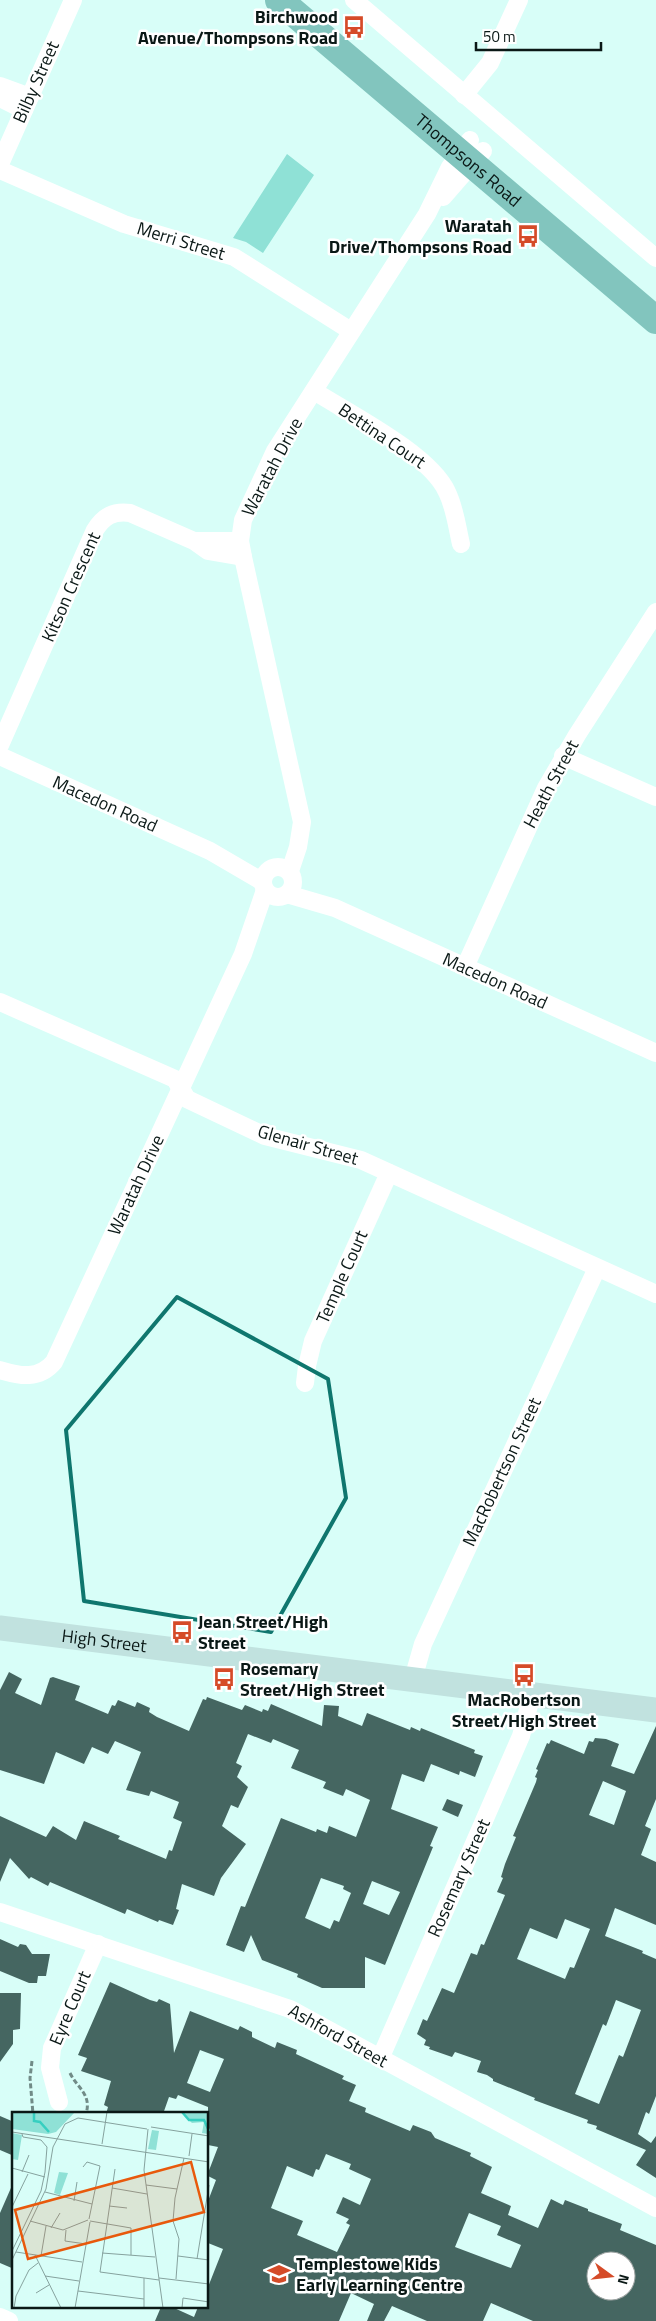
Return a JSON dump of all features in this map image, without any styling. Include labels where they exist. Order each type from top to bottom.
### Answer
[{"type":"main road","name":"Thompsons Road","points":[[279,0],[656,299]]},
{"type":"main road","name":"Thompsons Road","points":[[305,0],[656,320]]},
{"type":"main road","name":"High Street","points":[[0,1628],[656,1710]]},
{"type":"street","name":"Bilby Street","points":[[0,164],[73,0]]},
{"type":"street","points":[[354,0],[656,258]]},
{"type":"street","points":[[464,95],[493,58],[520,0]]},
{"type":"street","points":[[0,86],[27,103]]},
{"type":"street","points":[[0,98],[27,103]]},
{"type":"street","name":"Waratah Drive","points":[[0,1370],[23,1376],[38,1375],[54,1362],[243,954],[302,833],[300,811],[242,549],[243,520],[270,461],[427,214],[471,152]]},
{"type":"street","name":"Merri Street","points":[[0,170],[124,224],[234,257],[352,331]]},
{"type":"street","name":"Bettina Court","points":[[314,391],[398,444],[433,470],[448,492],[461,544]]},
{"type":"street","name":"Kitson Crescent","points":[[0,746],[100,522],[113,513],[130,513],[194,541],[218,542],[242,549]]},
{"type":"street","name":"Heath Street","points":[[465,967],[546,788],[564,756],[656,612]]},
{"type":"street","name":"Macedon Road","points":[[0,756],[656,1053]]},
{"type":"street","points":[[564,756],[656,798]]},
{"type":"street","name":"Glenair Street","points":[[0,1002],[175,1079],[186,1099],[265,1136],[350,1156],[656,1294]]},
{"type":"street","name":"Temple Court","points":[[305,1384],[306,1366],[313,1341],[389,1173]]},
{"type":"street","name":"MacRobertson Street","points":[[413,1679],[423,1644],[597,1268]]},
{"type":"street","name":"Rosemary Street","points":[[380,2060],[521,1736],[532,1694]]},
{"type":"street","name":"Ashford Street","points":[[0,1912],[271,2001],[290,2009],[380,2060],[656,2208]]},
{"type":"street","name":"Eyre Court","points":[[59,2102],[50,2068],[52,2048],[98,1944]]},
{"type":"street","points":[[0,2317],[9,2321]]},
{"type":"path","points":[[68,2069],[86,2095],[88,2106],[86,2112]]},
{"type":"highlighted area","points":[[177,1297],[328,1379],[346,1498],[271,1632],[84,1601],[66,1430]]},
{"type":"shaded area","points":[[287,154],[314,175],[263,253],[246,242],[233,238]]},
{"type":"building","points":[[9,1672],[22,1679],[15,1693],[41,1705],[50,1678],[53,1677],[80,1686],[75,1700],[108,1714],[112,1705],[115,1706],[118,1700],[135,1707],[137,1702],[150,1708],[149,1712],[157,1717],[189,1731],[203,1699],[206,1700],[207,1697],[242,1710],[245,1705],[262,1712],[263,1709],[268,1711],[271,1704],[322,1726],[324,1705],[339,1706],[338,1716],[362,1726],[367,1713],[410,1730],[411,1727],[420,1731],[421,1728],[475,1750],[474,1753],[483,1756],[475,1777],[460,1771],[459,1775],[431,1764],[424,1782],[402,1774],[391,1809],[438,1827],[430,1846],[433,1847],[385,1965],[365,1957],[365,1988],[322,1988],[297,1977],[298,1974],[262,1960],[251,1935],[244,1952],[226,1945],[241,1906],[245,1907],[281,1818],[316,1832],[317,1829],[327,1833],[329,1826],[356,1837],[370,1800],[346,1789],[343,1796],[323,1788],[326,1782],[291,1768],[299,1750],[273,1739],[271,1743],[248,1734],[236,1763],[242,1766],[237,1777],[248,1787],[238,1808],[231,1805],[222,1826],[246,1844],[221,1878],[214,1896],[182,1884],[176,1909],[179,1910],[173,1925],[159,1920],[158,1922],[127,1909],[125,1914],[50,1882],[48,1886],[31,1877],[29,1879],[10,1858],[0,1882],[0,1816],[46,1837],[53,1826],[76,1840],[84,1821],[120,1836],[118,1839],[166,1859],[169,1850],[172,1851],[182,1822],[173,1818],[179,1802],[151,1791],[149,1796],[126,1790],[141,1752],[115,1741],[108,1754],[92,1747],[84,1764],[56,1752],[44,1784],[0,1770],[0,1690]],"holes":[[[321,1878],[344,1886],[343,1889],[351,1893],[339,1922],[334,1920],[330,1929],[305,1918]],[[372,1881],[400,1892],[389,1915],[363,1904]]]},
{"type":"building","points":[[656,1726],[656,1799],[645,1826],[651,1829],[641,1855],[656,1862],[656,1925],[615,1908],[605,1936],[643,1951],[642,1953],[656,1959],[656,2096],[649,2114],[646,2112],[638,2134],[651,2143],[656,2136],[656,2178],[636,2165],[646,2150],[596,2129],[597,2126],[587,2123],[588,2120],[534,2100],[535,2098],[493,2081],[487,2075],[477,2072],[481,2061],[455,2052],[452,2057],[429,2049],[430,2047],[424,2045],[426,2040],[417,2034],[423,2019],[427,2021],[442,1988],[454,1993],[471,1953],[477,1955],[481,1944],[484,1945],[505,1895],[497,1892],[503,1878],[501,1877],[516,1837],[513,1836],[536,1782],[537,1778],[535,1777],[538,1770],[536,1769],[547,1743],[549,1744],[551,1740],[584,1754],[589,1741],[593,1742],[595,1738],[606,1739],[619,1744],[611,1766],[634,1774]],"holes":[[[603,1781],[626,1791],[614,1825],[589,1815]],[[565,1919],[590,1929],[574,1968],[570,1967],[565,1979],[517,1959],[530,1928],[557,1939]],[[616,2000],[641,2010],[623,2057],[619,2055],[599,2104],[575,2094],[603,2024],[606,2026]]]},
{"type":"building","points":[[447,1799],[463,1805],[458,1817],[442,1810]]},
{"type":"building","points":[[0,1939],[18,1947],[20,1944],[26,1945],[32,1954],[50,1954],[46,1976],[38,1976],[37,1983],[29,1983],[0,1971]]},
{"type":"building","points":[[110,1982],[150,2000],[157,2002],[159,1999],[170,2004],[174,2053],[190,2011],[238,2030],[240,2026],[252,2032],[252,2037],[275,2048],[277,2042],[297,2050],[296,2054],[344,2076],[342,2079],[356,2085],[349,2101],[366,2108],[365,2112],[410,2131],[413,2125],[431,2132],[435,2138],[471,2153],[470,2156],[492,2167],[481,2193],[511,2206],[508,2215],[538,2228],[551,2199],[563,2205],[565,2200],[622,2224],[620,2230],[656,2245],[656,2321],[533,2321],[491,2303],[483,2321],[427,2321],[392,2306],[384,2321],[367,2321],[374,2304],[351,2293],[339,2321],[155,2321],[161,2308],[174,2308],[194,2317],[198,2308],[209,2308],[209,2284],[223,2249],[209,2243],[209,2198],[216,2180],[209,2176],[209,2170],[218,2147],[209,2145],[208,2107],[178,2095],[176,2099],[169,2097],[164,2112],[107,2112],[108,2107],[104,2105],[111,2081],[81,2071],[87,2058],[78,2055]],"holes":[[[200,2050],[224,2059],[210,2092],[187,2083]],[[326,2154],[351,2164],[349,2169],[371,2179],[360,2205],[343,2197],[336,2213],[349,2219],[346,2223],[350,2225],[337,2252],[297,2235],[303,2221],[271,2208],[287,2166],[313,2177],[316,2169],[319,2170]],[[469,2213],[501,2226],[497,2235],[521,2245],[511,2268],[455,2247]]]},
{"type":"building","points":[[0,1993],[21,1993],[20,2029],[13,2030],[13,2044],[0,2062]]},
{"type":"building","points":[[0,2116],[12,2121],[12,2155],[0,2150]]},
{"type":"building","points":[[12,2186],[12,2268],[0,2263],[0,2213]]},
{"type":"place","name":"Birchwood Avenue/Thompsons Road","points":[[354,27]]},
{"type":"place","name":"Waratah Drive/Thompsons Road","points":[[528,236]]},
{"type":"place","name":"Jean Street/High Street","points":[[182,1632]]},
{"type":"place","name":"MacRobertson Street/High Street","points":[[524,1675]]},
{"type":"place","name":"Rosemary Street/High Street","points":[[224,1679]]},
{"type":"place","name":"Templestowe Kids Early Learning Centre","points":[[279,2274]]}]
